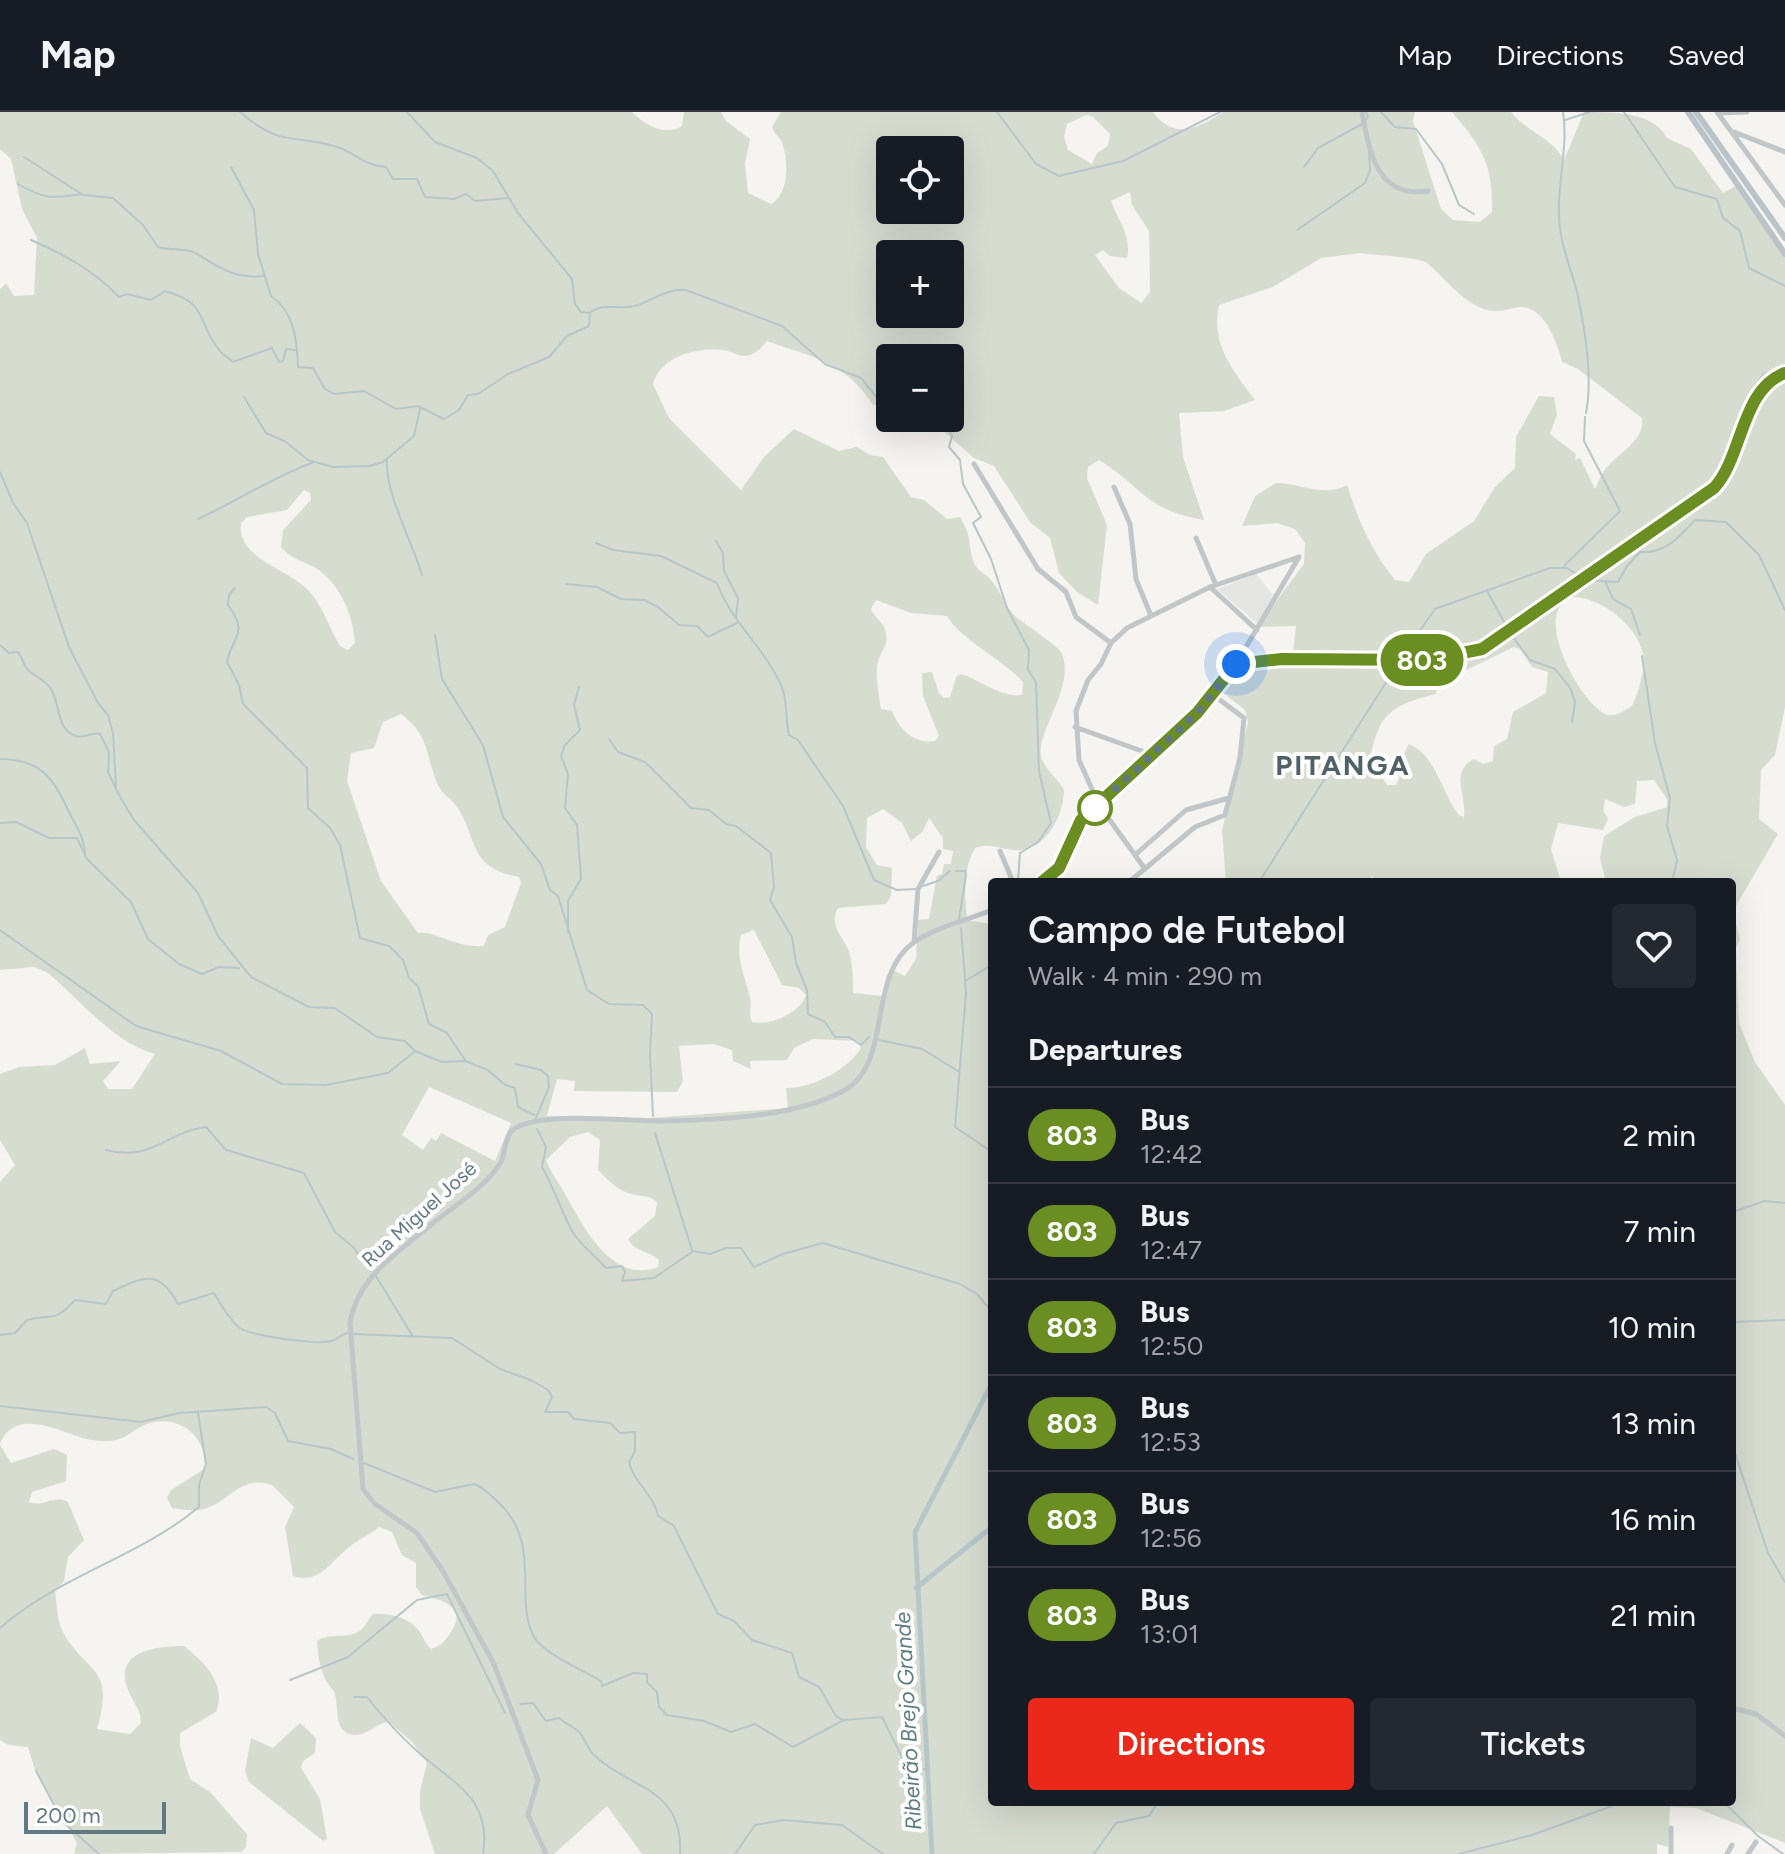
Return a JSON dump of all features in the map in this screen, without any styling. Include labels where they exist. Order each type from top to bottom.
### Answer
[{"type":"main road","points":[[1688,112],[1785,254]]},
{"type":"main road","points":[[1696,112],[1785,238]]},
{"type":"street","points":[[1362,112],[1364,134],[1385,179],[1405,193],[1428,191]]},
{"type":"street","points":[[1717,112],[1747,112]]},
{"type":"street","points":[[1717,112],[1785,205]]},
{"type":"street","points":[[1733,132],[1785,152]]},
{"type":"street","points":[[1236,664],[1282,659],[1428,660],[1482,649],[1714,488],[1730,467],[1756,387],[1764,376],[1785,370]]},
{"type":"street","points":[[974,464],[1038,569],[1066,592],[1076,617],[1111,643]]},
{"type":"street","points":[[1114,487],[1130,524],[1136,579],[1151,616]]},
{"type":"street","points":[[1196,538],[1213,586],[1257,630]]},
{"type":"street","points":[[1047,878],[1059,868],[1081,820],[1099,805],[1150,754],[1163,746],[1236,664],[1299,557],[1213,586],[1127,628],[1111,643],[1088,680],[1076,711],[1079,760],[1099,805],[1145,869]]},
{"type":"street","points":[[1134,878],[1195,827],[1225,815],[1240,758],[1244,718],[1212,694]]},
{"type":"street","points":[[1075,727],[1150,754]]},
{"type":"street","points":[[1135,855],[1186,810],[1229,798]]},
{"type":"street","points":[[1000,851],[1011,878]]},
{"type":"street","points":[[939,852],[918,889],[914,942],[988,912]]},
{"type":"street","name":"Rua Miguel José","points":[[546,1854],[528,1815],[537,1788],[534,1767],[494,1664],[443,1571],[417,1533],[375,1504],[363,1489],[350,1323],[356,1299],[378,1269],[478,1186],[500,1162],[510,1132],[516,1127],[559,1119],[664,1121],[789,1110],[842,1092],[860,1081],[895,966],[914,942]]},
{"type":"street","points":[[1736,1709],[1756,1714],[1785,1736]]},
{"type":"street","points":[[1671,1828],[1671,1854]]},
{"type":"street","points":[[1748,1854],[1756,1842]]},
{"type":"street","points":[[1727,1854],[1732,1845]]},
{"type":"shaded area","points":[[0,112],[632,112],[649,125],[669,130],[682,126],[684,112],[721,112],[726,121],[750,139],[745,163],[748,193],[771,204],[781,193],[786,176],[784,150],[772,127],[781,112],[1153,112],[1169,126],[1187,129],[1223,112],[1415,112],[1413,121],[1441,209],[1453,220],[1480,222],[1492,212],[1488,168],[1478,146],[1452,112],[1511,112],[1554,146],[1564,160],[1584,112],[1620,113],[1653,123],[1667,138],[1691,149],[1723,193],[1735,186],[1785,257],[1785,707],[1775,755],[1761,770],[1759,819],[1778,834],[1736,906],[1736,878],[1605,878],[1600,858],[1604,836],[1635,817],[1667,807],[1667,799],[1654,780],[1637,781],[1635,804],[1624,807],[1605,799],[1603,810],[1608,819],[1603,830],[1558,823],[1551,849],[1560,878],[1226,878],[1222,830],[1248,723],[1245,710],[1222,692],[1242,666],[1292,661],[1296,626],[1257,627],[1304,564],[1305,543],[1295,529],[1277,523],[1242,526],[1255,496],[1276,483],[1321,490],[1347,485],[1361,523],[1379,558],[1395,580],[1409,582],[1426,554],[1474,521],[1495,487],[1515,468],[1516,437],[1539,396],[1554,397],[1557,414],[1550,434],[1576,454],[1575,460],[1580,458],[1595,489],[1609,465],[1635,441],[1642,418],[1578,369],[1562,362],[1547,324],[1533,310],[1524,307],[1500,311],[1484,309],[1461,295],[1427,263],[1360,253],[1321,258],[1273,287],[1219,305],[1218,332],[1225,356],[1255,400],[1224,411],[1179,413],[1183,457],[1204,520],[1184,516],[1157,504],[1099,460],[1088,467],[1087,478],[1107,525],[1098,605],[1077,592],[1059,573],[1050,538],[1030,522],[994,466],[974,458],[944,432],[964,432],[964,344],[876,344],[876,405],[839,369],[767,341],[746,356],[712,349],[680,356],[663,367],[653,384],[669,418],[741,490],[764,457],[794,429],[839,451],[857,447],[870,455],[883,457],[911,497],[924,500],[947,519],[960,517],[967,531],[975,566],[994,584],[1015,616],[1062,654],[1065,668],[1063,682],[1041,750],[1044,764],[1064,790],[1056,822],[1043,840],[1023,850],[989,846],[975,848],[965,884],[967,920],[988,924],[988,1806],[1736,1806],[1736,948],[1739,1023],[1755,1062],[1785,1105],[1785,1843],[1696,1808],[1670,1807],[1668,1847],[1657,1844],[1657,1854],[642,1854],[607,1806],[554,1854],[435,1854],[420,1809],[420,1791],[427,1763],[413,1743],[389,1722],[355,1735],[343,1730],[338,1719],[335,1694],[323,1674],[318,1652],[317,1641],[356,1633],[373,1614],[405,1619],[420,1632],[431,1649],[442,1643],[451,1632],[455,1624],[455,1611],[444,1602],[422,1595],[416,1587],[416,1563],[402,1555],[392,1532],[379,1527],[352,1545],[319,1574],[303,1578],[293,1576],[285,1527],[294,1507],[272,1485],[246,1485],[206,1509],[172,1508],[167,1498],[171,1490],[206,1468],[198,1440],[176,1423],[147,1424],[122,1438],[105,1441],[29,1424],[7,1432],[0,1444],[0,1182],[15,1165],[0,1140],[0,1074],[19,1067],[55,1065],[85,1048],[90,1064],[121,1061],[103,1081],[108,1089],[132,1089],[155,1054],[112,1031],[48,973],[34,967],[0,970],[0,289],[6,283],[14,296],[34,295],[37,238],[22,209],[11,159],[0,149]],"holes":[[[1086,115],[1092,116],[1110,134],[1108,146],[1097,153],[1092,164],[1068,150],[1064,137],[1067,124]],[[1130,192],[1132,205],[1149,231],[1150,292],[1141,303],[1119,288],[1095,255],[1103,250],[1110,256],[1127,258],[1126,236],[1111,201]],[[304,490],[310,493],[311,500],[283,530],[281,547],[292,557],[323,573],[338,590],[354,632],[355,643],[348,650],[340,646],[309,591],[255,555],[242,535],[241,523],[247,517],[287,510]],[[1574,597],[1597,603],[1620,618],[1637,638],[1644,662],[1632,706],[1609,715],[1599,710],[1575,680],[1558,639],[1556,620],[1561,605]],[[876,600],[911,613],[947,616],[962,633],[1023,682],[1022,695],[999,691],[961,674],[956,677],[950,697],[944,698],[939,693],[932,672],[922,673],[923,696],[939,736],[935,741],[914,738],[903,730],[892,711],[881,709],[877,670],[886,638],[884,627],[871,609]],[[1514,647],[1520,649],[1532,667],[1548,672],[1546,693],[1513,712],[1507,739],[1494,746],[1493,761],[1483,764],[1474,759],[1462,771],[1464,817],[1453,806],[1426,757],[1409,744],[1396,785],[1387,785],[1370,760],[1377,732],[1389,714],[1408,702],[1436,694],[1437,684]],[[401,714],[410,722],[422,738],[439,787],[464,818],[482,859],[502,873],[519,877],[521,883],[505,927],[488,935],[484,946],[418,933],[381,881],[347,781],[351,753],[374,748],[383,722]],[[883,809],[902,823],[911,841],[923,831],[929,818],[943,838],[943,849],[953,851],[951,864],[944,864],[942,874],[937,876],[929,919],[918,920],[916,959],[905,976],[890,969],[883,996],[853,993],[850,957],[835,921],[838,908],[886,904],[891,896],[892,868],[877,865],[866,847],[867,818]],[[754,930],[782,985],[799,988],[806,995],[791,1013],[760,1023],[752,1022],[750,1016],[750,997],[739,952],[741,935]],[[813,1039],[858,1041],[861,1048],[848,1063],[828,1076],[807,1085],[786,1088],[788,1108],[622,1120],[547,1116],[557,1079],[575,1081],[574,1091],[677,1092],[683,1081],[679,1046],[713,1044],[732,1050],[733,1061],[751,1069],[750,1061],[787,1060],[794,1048]],[[429,1087],[511,1123],[495,1161],[441,1133],[436,1141],[431,1138],[423,1150],[402,1135]],[[588,1132],[600,1140],[598,1170],[622,1190],[657,1202],[655,1216],[628,1239],[634,1246],[659,1260],[658,1267],[641,1270],[626,1267],[612,1260],[589,1235],[546,1160],[570,1137]]]},
{"type":"shaded area","points":[[1256,574],[1273,595],[1258,624],[1217,589]]},
{"type":"shaded area","points":[[1736,923],[1740,939],[1736,948]]},
{"type":"shaded area","points":[[0,1445],[11,1463],[54,1449],[67,1455],[66,1481],[32,1492],[29,1502],[58,1499],[68,1502],[84,1540],[68,1557],[64,1581],[55,1592],[62,1630],[100,1681],[102,1708],[97,1729],[130,1734],[141,1723],[125,1675],[127,1665],[141,1653],[184,1646],[212,1675],[219,1692],[216,1712],[180,1733],[180,1746],[190,1779],[210,1792],[247,1834],[246,1847],[241,1852],[74,1854],[77,1843],[35,1770],[28,1747],[8,1745],[0,1740]]},
{"type":"shaded area","points":[[300,1723],[316,1738],[315,1753],[303,1761],[301,1768],[320,1799],[327,1839],[323,1841],[249,1782],[245,1771],[251,1738],[273,1748]]},
{"type":"waterway","points":[[240,112],[279,136],[340,148],[366,162],[386,167],[393,179],[417,179],[425,197],[454,199],[466,194],[475,201],[508,198]]},
{"type":"waterway","points":[[407,112],[435,142],[477,158],[493,171],[518,213],[572,279],[575,304],[581,312],[635,306],[666,293],[686,290],[782,326],[825,364],[861,378],[876,397]]},
{"type":"waterway","points":[[997,112],[1036,164],[1059,176],[1123,161],[1220,112]]},
{"type":"waterway","points":[[1304,167],[1318,148],[1364,123],[1368,117],[1366,112]]},
{"type":"waterway","points":[[1381,112],[1395,127],[1416,129],[1442,164],[1459,205],[1474,214]]},
{"type":"waterway","points":[[1563,112],[1560,229],[1578,296],[1585,339],[1589,385],[1586,413]]},
{"type":"waterway","points":[[1565,120],[1590,112]]},
{"type":"waterway","points":[[1624,112],[1675,187],[1717,199],[1723,218],[1740,231],[1749,268],[1785,286]]},
{"type":"waterway","points":[[1297,230],[1365,183],[1370,170],[1369,152]]},
{"type":"waterway","points":[[24,157],[83,195],[113,198],[143,225],[158,247],[191,251],[235,274],[265,276]]},
{"type":"waterway","points":[[231,167],[254,210],[258,254],[271,296],[285,309],[293,327],[298,367],[313,368],[325,389],[334,394],[364,391],[396,409],[418,406],[444,419],[459,410],[468,395],[478,394],[508,374],[549,357],[567,336],[589,326],[590,314]]},
{"type":"waterway","points":[[18,184],[34,193],[48,196],[81,194]]},
{"type":"waterway","points":[[31,240],[78,264],[119,297],[127,294],[151,300],[165,291],[189,301],[200,314],[219,350],[233,362],[272,348],[279,362],[283,361],[286,349],[295,350]]},
{"type":"waterway","points":[[244,397],[266,433],[286,442],[308,460],[333,467],[369,466],[383,462],[414,436],[420,409]]},
{"type":"waterway","points":[[1564,566],[1620,511],[1584,441],[1585,417]]},
{"type":"waterway","points":[[950,432],[949,447],[960,460],[963,484],[981,517],[973,523],[991,559],[1007,608],[1029,650],[1028,670],[1036,682],[1039,771],[1051,823],[1038,842],[1020,853],[1018,878]]},
{"type":"waterway","points":[[387,461],[390,488],[422,575]]},
{"type":"waterway","points":[[198,519],[314,462]]},
{"type":"waterway","points":[[0,472],[13,503],[27,523],[69,647],[98,703],[108,715],[113,733],[116,786]]},
{"type":"waterway","points":[[1587,580],[1618,582],[1640,552],[1665,547],[1695,520],[1726,522],[1759,555],[1785,610]]},
{"type":"waterway","points":[[716,541],[723,553],[724,571],[738,598],[736,618]]},
{"type":"waterway","points":[[596,543],[613,550],[661,556],[717,583],[731,610],[774,671],[785,697],[789,735],[798,740],[843,806],[874,880],[897,890],[915,889]]},
{"type":"waterway","points":[[1402,656],[1435,609],[1550,568],[1567,568],[1581,577]]},
{"type":"waterway","points":[[1606,583],[1613,599],[1631,609],[1640,635]]},
{"type":"waterway","points":[[566,584],[597,587],[621,599],[644,600],[658,607],[679,625],[697,626],[708,637],[737,623]]},
{"type":"waterway","points":[[235,588],[229,595],[228,605],[238,629],[227,662],[239,685],[243,704],[307,768],[308,808],[330,828],[340,845],[360,938],[389,946],[403,960],[409,978],[418,986],[429,1024],[447,1033],[465,1060]]},
{"type":"waterway","points":[[1487,591],[1507,627]]},
{"type":"waterway","points":[[1510,633],[1530,660],[1555,669],[1571,689],[1575,702],[1572,722]]},
{"type":"waterway","points":[[435,635],[442,679],[483,745],[503,817],[541,864],[550,890],[558,896],[587,990],[609,1004],[643,1005],[652,1014],[653,1116]]},
{"type":"waterway","points":[[0,645],[9,653],[18,652],[27,669],[48,685],[65,729],[79,737],[100,734],[109,752],[108,772],[134,820],[198,893],[218,936],[251,977],[309,1007],[335,1008],[377,1037],[405,1041],[415,1051],[442,1062],[465,1061],[488,1070],[505,1085],[515,1088],[518,1107],[534,1115]]},
{"type":"waterway","points":[[1642,656],[1655,743],[1670,798],[1667,826],[1677,860],[1673,878]]},
{"type":"waterway","points":[[1262,878],[1399,662]]},
{"type":"waterway","points":[[568,932],[568,901],[581,879],[577,825],[565,808],[568,774],[561,756],[565,745],[580,730],[574,705],[579,687]]},
{"type":"waterway","points":[[609,739],[618,752],[645,762],[691,808],[709,810],[771,853],[774,887],[770,900],[792,937],[796,963],[807,990],[808,1014],[825,1022],[835,1037],[849,1037],[861,1045],[869,1037]]},
{"type":"waterway","points":[[0,759],[25,762],[50,779],[79,831],[85,856]]},
{"type":"waterway","points":[[0,823],[16,822],[49,838],[77,838],[87,859],[131,902],[148,939],[179,964],[202,974],[219,967],[239,968]]},
{"type":"waterway","points":[[923,886],[938,881],[950,871]]},
{"type":"waterway","points":[[956,871],[965,871],[966,875],[959,919]]},
{"type":"waterway","points":[[961,928],[966,993],[955,1127],[988,1149]]},
{"type":"waterway","points":[[0,930],[136,1026],[221,1051],[282,1084],[326,1085],[388,1073],[414,1052]]},
{"type":"waterway","points":[[965,981],[988,967]]},
{"type":"waterway","points":[[879,1040],[922,1049],[958,1071]]},
{"type":"waterway","points":[[516,1064],[541,1070],[548,1076],[549,1087],[535,1120]]},
{"type":"waterway","points":[[106,1150],[135,1152],[206,1127],[226,1150],[304,1173],[335,1232],[353,1247],[370,1271]]},
{"type":"waterway","points":[[537,1129],[546,1147],[542,1167],[572,1231],[606,1268],[622,1266],[625,1272],[622,1281],[654,1278],[692,1252]]},
{"type":"waterway","points":[[655,1133],[692,1250]]},
{"type":"waterway","name":"Ribeirão Brejo Grande","points":[[1736,1211],[1765,1201],[1785,1203]]},
{"type":"waterway","points":[[693,1251],[710,1254],[726,1248],[741,1248],[754,1267],[783,1254],[823,1243],[960,1284],[977,1294],[988,1307]]},
{"type":"waterway","points":[[376,1276],[412,1335]]},
{"type":"waterway","points":[[0,1335],[15,1333],[27,1320],[57,1315],[75,1300],[106,1304],[113,1291],[143,1279],[164,1285],[178,1304],[214,1293],[236,1325],[257,1334],[323,1342],[347,1333]]},
{"type":"waterway","points":[[1736,1322],[1785,1320]]},
{"type":"waterway","points":[[354,1334],[452,1338],[500,1369],[548,1390],[552,1397],[545,1412],[568,1412],[574,1419],[610,1423],[620,1433],[635,1432],[635,1451],[629,1462],[635,1477],[652,1501],[658,1516],[674,1526],[718,1614],[734,1621],[752,1640],[792,1653],[799,1677],[819,1687],[836,1716],[843,1720]]},
{"type":"waterway","name":"Ribeirão Brejo Grande","points":[[932,1854],[915,1532],[988,1391]]},
{"type":"waterway","points":[[0,1406],[141,1422],[179,1413],[266,1407],[275,1413],[288,1441],[331,1449],[353,1459]]},
{"type":"waterway","points":[[0,1628],[48,1594],[151,1540],[199,1507],[199,1485],[206,1464],[198,1413]]},
{"type":"waterway","points":[[1736,1456],[1768,1553],[1785,1582]]},
{"type":"waterway","points":[[364,1463],[435,1492],[474,1484],[499,1503],[520,1536],[528,1621],[534,1637],[555,1655],[601,1681],[602,1686],[633,1673],[647,1674],[647,1682],[657,1692],[659,1707],[667,1715],[704,1721],[731,1732],[755,1724],[793,1747],[844,1720],[882,1717],[905,1763],[926,1770]]},
{"type":"waterway","name":"Ribeirão Brejo Grande","points":[[916,1588],[988,1530]]},
{"type":"waterway","points":[[290,1680],[348,1657],[417,1600],[447,1594],[505,1713]]},
{"type":"waterway","points":[[354,1697],[367,1697],[410,1745],[467,1794],[482,1818],[483,1854]]},
{"type":"waterway","points":[[520,1704],[533,1703],[546,1721],[559,1718],[581,1735],[596,1757],[664,1803],[679,1832],[680,1854]]},
{"type":"waterway","points":[[36,1771],[63,1822],[99,1854]]},
{"type":"waterway","points":[[1094,1854],[1116,1823],[1149,1816],[1155,1806]]},
{"type":"waterway","points":[[1459,1854],[1532,1835],[1612,1806]]},
{"type":"waterway","points":[[1728,1806],[1758,1836],[1783,1854]]},
{"type":"waterway","points":[[735,1854],[755,1825],[783,1820],[842,1825],[883,1854]]},
{"type":"bus line","name":"803","points":[[1047,878],[1059,868],[1081,820],[1197,713],[1236,664],[1282,659],[1428,660],[1482,649],[1714,488],[1730,467],[1749,412],[1770,382],[1785,373]]},
{"type":"district","name":"PITANGA","points":[[1343,765]]},
{"type":"route","points":[[1095,808],[1197,713],[1236,664]]}]
